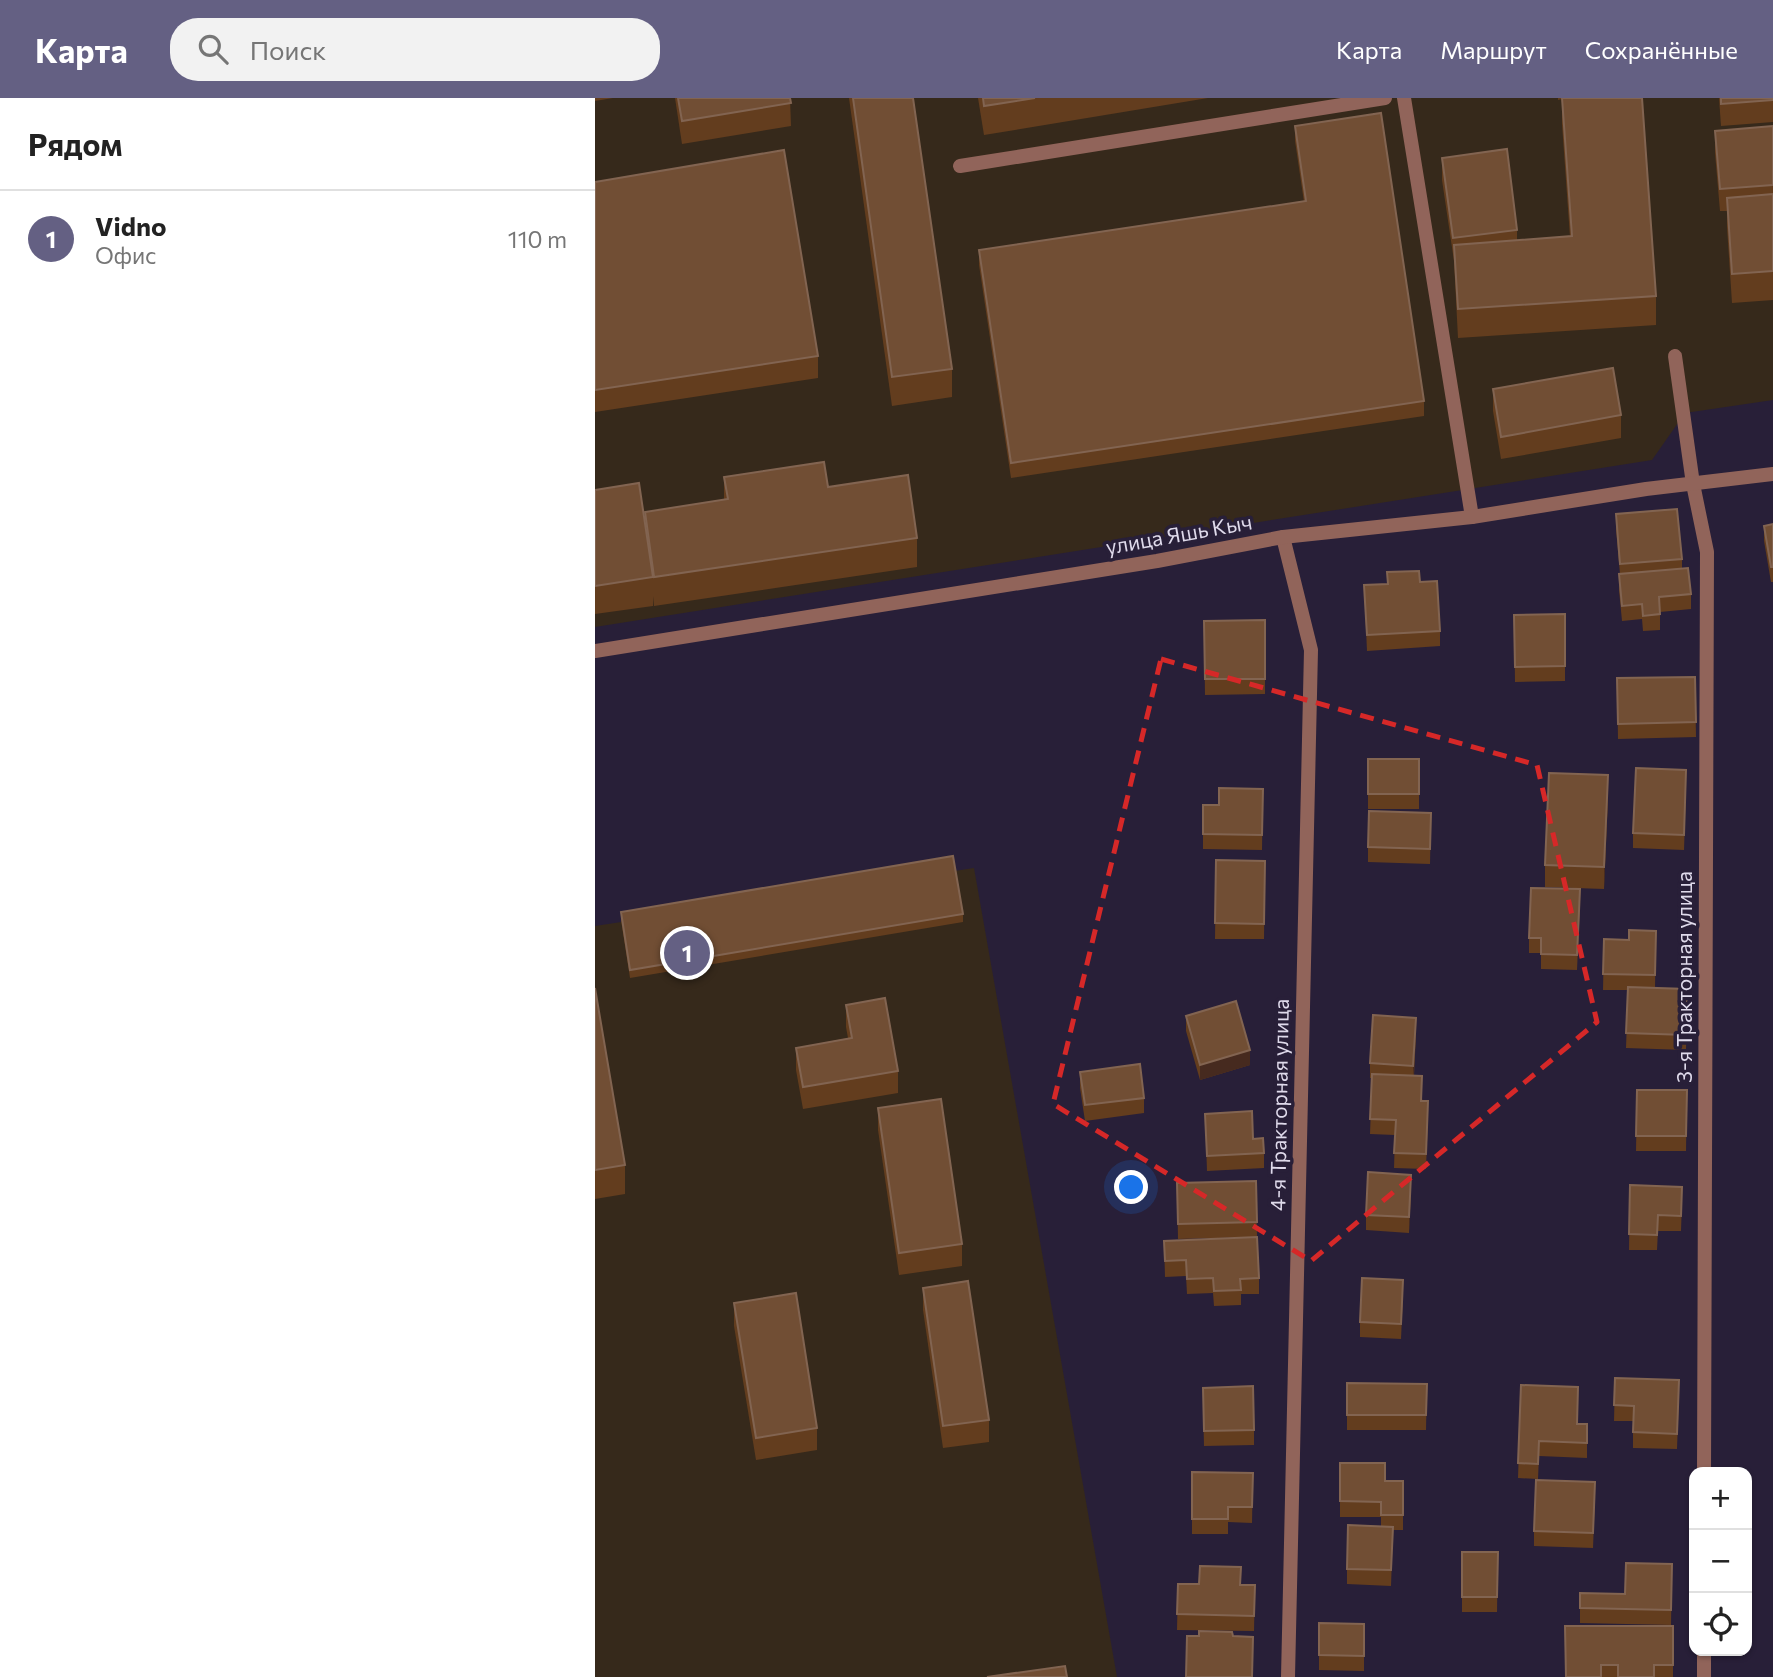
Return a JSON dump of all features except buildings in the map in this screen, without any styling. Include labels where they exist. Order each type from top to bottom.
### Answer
[{"type":"street","points":[[960,166],[1385,98]]},
{"type":"street","points":[[1404,98],[1472,517]]},
{"type":"street","name":"3-я Тракторная улица","points":[[1675,356],[1693,484],[1707,552],[1704,1467]]},
{"type":"street","name":"улица Яшь Кыч","points":[[595,651],[1144,564],[1283,537],[1472,517],[1646,489],[1773,474]]},
{"type":"street","name":"4-я Тракторная улица","points":[[1283,537],[1311,650],[1288,1677]]},
{"type":"street","points":[[1704,1656],[1704,1677]]},
{"type":"highlighted area","points":[[1161,659],[1537,765],[1597,1022],[1311,1261],[1053,1104]]},
{"type":"shaded area","points":[[595,98],[1773,98],[1773,400],[1685,413],[1652,460],[595,627]]},
{"type":"shaded area","points":[[974,868],[1117,1677],[595,1677],[595,926]]},
{"type":"place","name":"Vidno","points":[[687,953]]}]
